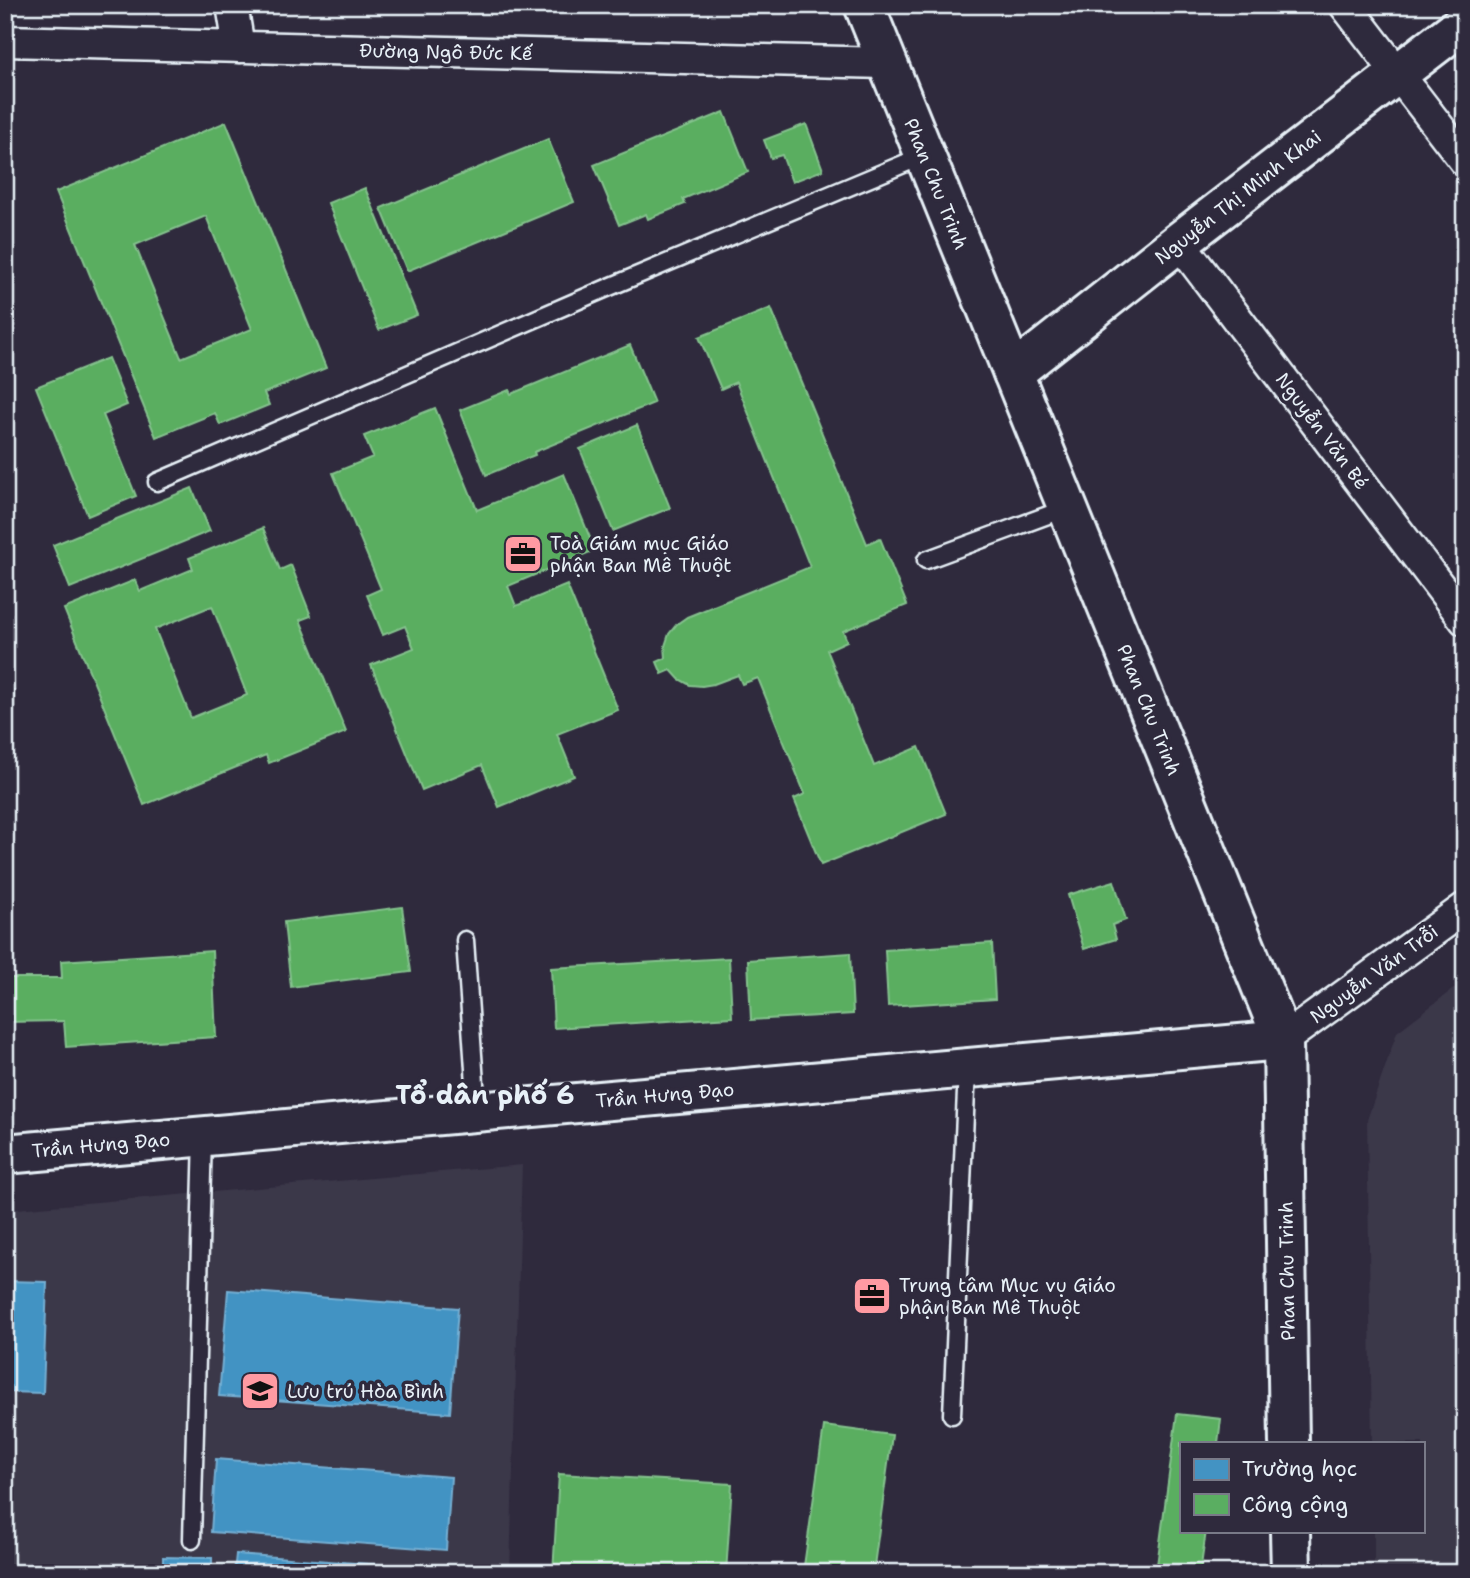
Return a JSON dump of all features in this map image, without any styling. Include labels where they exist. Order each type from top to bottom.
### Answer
[{"type":"street","points":[[232,5],[239,47]]},
{"type":"street","name":"Phan Chu Trinh","points":[[864,5],[1283,1040],[1289,1442]]},
{"type":"street","points":[[1345,5],[1465,161]]},
{"type":"street","name":"Nguyễn Thị Minh Khai","points":[[1013,373],[1465,22]]},
{"type":"street","name":"Đường Ngô Đức Kế","points":[[5,41],[886,63]]},
{"type":"street","name":"Nguyễn Văn Bé","points":[[1179,242],[1465,620]]},
{"type":"street","name":"Nguyễn Văn Trỗi","points":[[1283,1040],[1465,908]]},
{"type":"street","name":"Trần Hưng Đạo","points":[[5,1154],[1283,1040]]},
{"type":"street","points":[[1290,1532],[1291,1573]]},
{"type":"lane","points":[[157,482],[594,293],[925,155]]},
{"type":"lane","points":[[926,560],[1067,508]]},
{"type":"lane","points":[[465,940],[477,1112]]},
{"type":"lane","points":[[952,1415],[967,1068]]},
{"type":"lane","points":[[192,1540],[202,1136]]},
{"type":"shaded area","points":[[5,614],[11,614],[12,667],[5,667]]},
{"type":"shaded area","points":[[5,690],[14,690],[14,743],[5,743]]},
{"type":"shaded area","points":[[1465,980],[1465,1573],[1374,1573],[1374,1532],[1424,1532],[1424,1442],[1372,1442],[1367,1120],[1397,1032]]},
{"type":"shaded area","name":"Lưu trú Hòa Bình","points":[[522,1165],[510,1573],[5,1573],[5,1210]]},
{"type":"building: Trường học","points":[[5,1281],[47,1282],[43,1393],[5,1392]]},
{"type":"building: Trường học","points":[[228,1290],[458,1308],[450,1413],[219,1396]]},
{"type":"building: Trường học","points":[[216,1459],[451,1477],[446,1550],[211,1532]]},
{"type":"building: Trường học","points":[[236,1554],[473,1572],[473,1573],[234,1573]]},
{"type":"building: Trường học","points":[[163,1557],[212,1558],[212,1573],[163,1573]]},
{"type":"building: Công cộng","points":[[724,112],[748,172],[683,199],[685,204],[648,219],[646,214],[619,225],[594,165]]},
{"type":"building: Công cộng","points":[[226,122],[326,368],[264,393],[269,405],[220,425],[215,413],[156,437],[56,192]],"holes":[[[206,216],[252,329],[181,358],[135,245]]]},
{"type":"building: Công cộng","points":[[806,124],[823,170],[792,182],[782,155],[771,158],[764,140]]},
{"type":"building: Công cộng","points":[[548,139],[574,202],[407,271],[381,208]]},
{"type":"building: Công cộng","points":[[365,188],[417,315],[379,330],[328,203]]},
{"type":"building: Công cộng","points":[[771,308],[867,544],[880,538],[907,605],[843,631],[847,641],[827,650],[874,766],[919,747],[946,814],[821,865],[794,799],[805,794],[758,678],[742,684],[738,675],[714,684],[690,685],[679,679],[671,670],[662,674],[657,662],[666,658],[665,646],[669,634],[687,617],[810,567],[736,382],[721,389],[699,337]]},
{"type":"building: Công cộng","points":[[630,345],[654,403],[534,452],[535,455],[486,475],[460,410],[509,390],[511,394]]},
{"type":"building: Công cộng","points":[[108,358],[127,405],[103,415],[136,496],[88,516],[36,387]]},
{"type":"building: Công cộng","points":[[435,408],[477,510],[564,474],[595,550],[508,586],[516,606],[567,585],[618,710],[557,734],[574,776],[499,807],[482,765],[422,790],[371,665],[414,648],[405,626],[383,635],[367,595],[381,589],[333,473],[373,457],[364,436]]},
{"type":"building: Công cộng","points":[[637,425],[670,508],[613,531],[580,449]]},
{"type":"building: Công cộng","points":[[192,488],[210,531],[70,588],[53,545]]},
{"type":"building: Công cộng","points":[[263,528],[280,570],[291,565],[311,616],[300,620],[346,732],[269,763],[266,755],[144,805],[64,609],[135,580],[140,591],[193,569],[189,558]],"holes":[[[212,606],[247,695],[191,718],[155,629]]]},
{"type":"building: Công cộng","points":[[1114,881],[1126,920],[1112,925],[1116,939],[1084,949],[1068,895]]},
{"type":"building: Công cộng","points":[[402,907],[411,972],[291,987],[284,922]]},
{"type":"building: Công cộng","points":[[992,943],[995,999],[888,1006],[885,950]]},
{"type":"building: Công cộng","points":[[212,951],[216,1037],[66,1047],[64,1021],[5,1022],[5,978],[62,978],[61,961]]},
{"type":"building: Công cộng","points":[[850,953],[853,1014],[751,1020],[748,960]]},
{"type":"building: Công cộng","points":[[729,958],[732,1017],[554,1028],[551,968]]},
{"type":"building: Công cộng","points":[[1177,1414],[1221,1419],[1218,1442],[1180,1442],[1180,1532],[1206,1532],[1200,1573],[1156,1573]]},
{"type":"building: Công cộng","points":[[824,1426],[892,1435],[873,1573],[803,1573]]},
{"type":"building: Công cộng","points":[[559,1474],[732,1484],[726,1573],[553,1573]]},
{"type":"place","name":"Toà Giám mục Giáo phận Ban Mê Thuột","points":[[523,554]]},
{"type":"place","name":"Trung tâm Mục vụ Giáo phận Ban Mê Thuột","points":[[872,1296]]},
{"type":"place","name":"Lưu trú Hòa Bình","points":[[260,1391]]},
{"type":"district","name":"Tổ dân phố 6","points":[[485,1094]]}]
